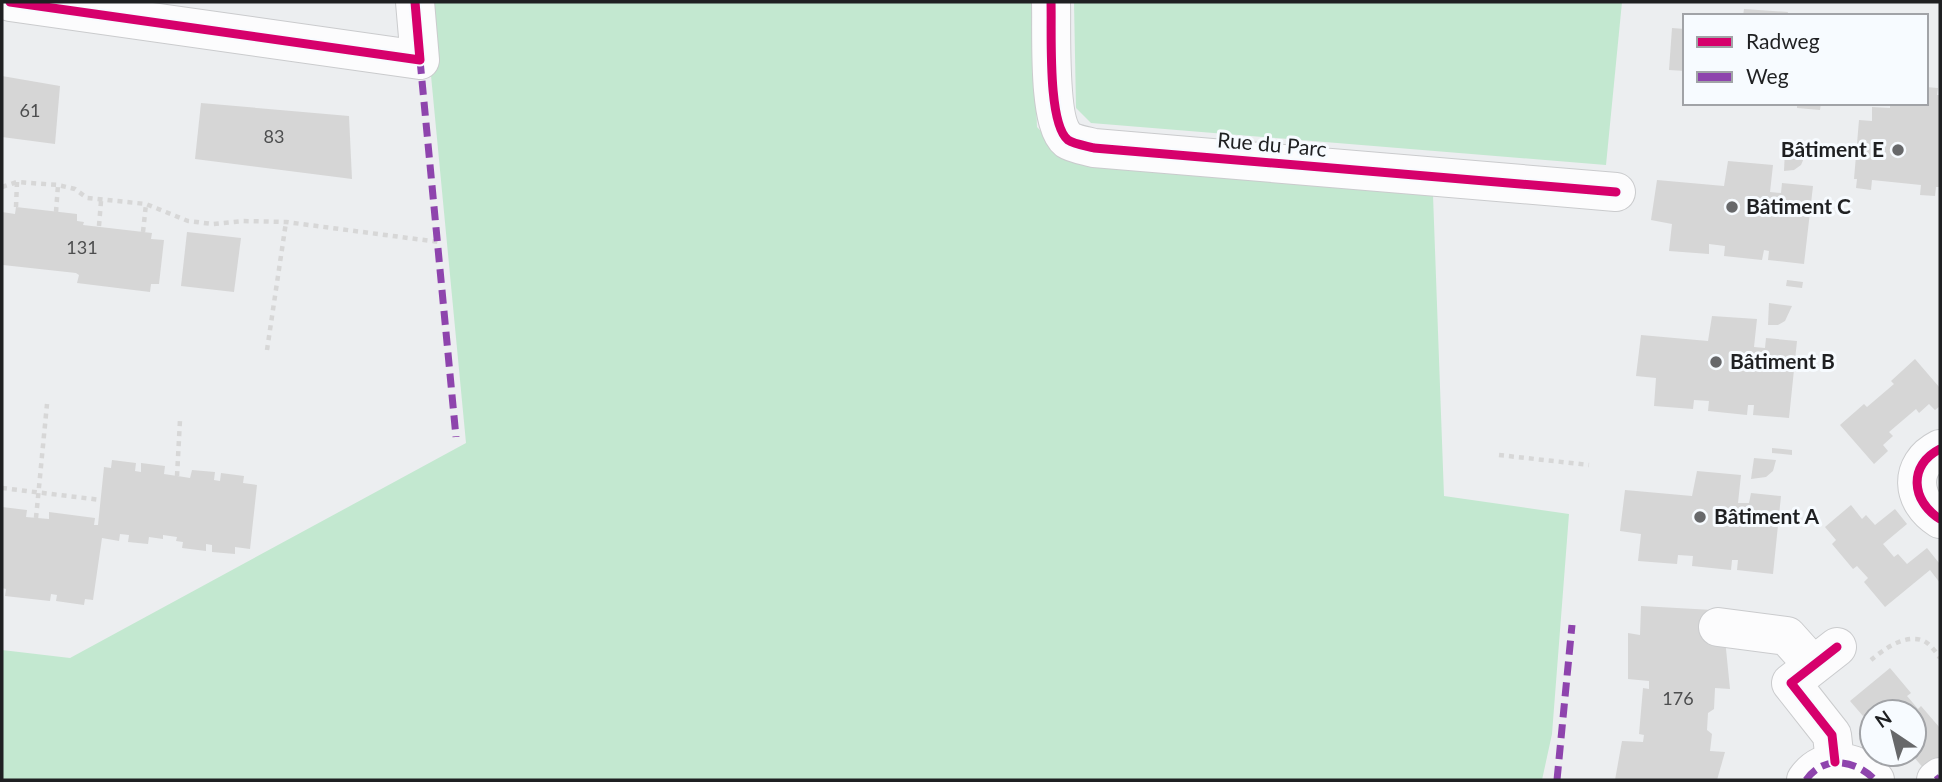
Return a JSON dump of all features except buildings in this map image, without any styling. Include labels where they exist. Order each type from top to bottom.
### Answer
[{"type":"street","points":[[10,2],[420,60],[415,2]]},
{"type":"street","name":"Rue du Parc","points":[[1051,2],[1054,104],[1059,127],[1069,140],[1094,148],[1616,192]]},
{"type":"street","points":[[1940,449],[1931,454],[1921,466],[1917,481],[1919,496],[1926,509],[1940,519]]},
{"type":"street","points":[[1718,628],[1787,636],[1825,656],[1791,683],[1832,735],[1820,771]]},
{"type":"street","points":[[1820,771],[1851,763],[1865,770],[1875,780]]},
{"type":"path","points":[[16,207],[17,182]]},
{"type":"path","points":[[2,187],[17,182],[58,185],[75,189],[87,198],[146,204],[188,221],[213,224],[243,221],[286,222],[439,243]]},
{"type":"path","points":[[56,212],[58,185]]},
{"type":"path","points":[[99,226],[101,201]]},
{"type":"path","points":[[143,232],[146,204]]},
{"type":"path","points":[[267,350],[286,222]]},
{"type":"path","points":[[36,518],[47,404]]},
{"type":"path","points":[[177,476],[180,420]]},
{"type":"path","points":[[1499,454],[1589,465]]},
{"type":"path","points":[[2,488],[101,500]]},
{"type":"path","points":[[1825,656],[1863,666],[1884,648],[1911,638],[1926,642],[1940,658]]},
{"type":"green space","points":[[424,2],[1032,2],[1037,127],[1070,162],[1433,195],[1444,496],[1569,514],[1552,734],[1542,780],[2,780],[2,650],[70,658],[466,443]]},
{"type":"green space","points":[[1074,2],[1622,2],[1606,165],[1091,123],[1076,108]]},
{"type":"marked path","points":[[420,60],[456,437]]},
{"type":"marked path","points":[[1557,780],[1572,625]]},
{"type":"marked path","points":[[1806,780],[1813,772],[1831,763],[1850,764],[1875,780]]},
{"type":"marked path","points":[[1936,780],[1940,777]]},
{"type":"cycle path","points":[[10,2],[420,60],[415,2]]},
{"type":"cycle path","points":[[1051,2],[1052,75],[1057,115],[1061,130],[1068,140],[1074,143],[1094,148],[1616,192]]},
{"type":"cycle path","points":[[1940,449],[1922,464],[1917,483],[1923,503],[1940,519]]},
{"type":"cycle path","points":[[1835,762],[1832,735],[1791,683],[1837,647]]},
{"type":"place","name":"Bâtiment E","points":[[1898,150]]},
{"type":"place","name":"Bâtiment C","points":[[1732,207]]},
{"type":"place","name":"Bâtiment B","points":[[1716,362]]},
{"type":"place","name":"Bâtiment A","points":[[1700,517]]}]
